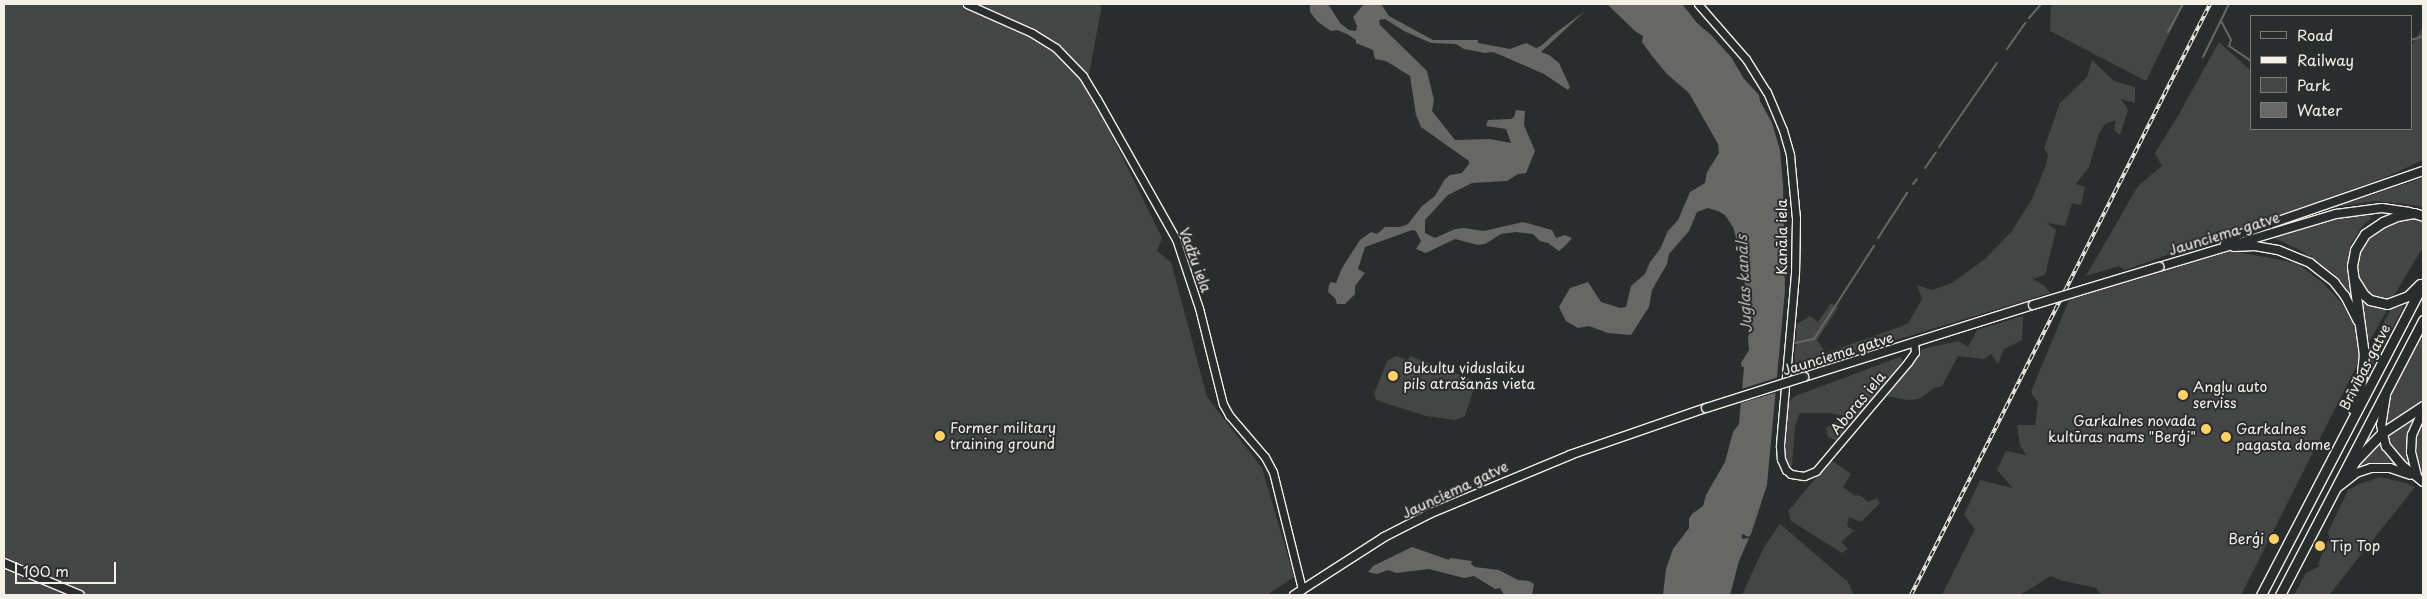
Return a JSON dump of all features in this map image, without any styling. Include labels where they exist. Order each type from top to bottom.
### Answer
[{"type":"highway","points":[[2339,447],[2342,431],[2360,392],[2362,382],[2364,355],[2352,266],[2356,250],[2364,234],[2390,219],[2419,215]]},
{"type":"highway","points":[[2353,276],[2358,288],[2370,300],[2387,304],[2408,296],[2423,280]]},
{"type":"highway","name":"Brīvības gatve","points":[[2261,595],[2423,284]]},
{"type":"highway","name":"Brīvības gatve","points":[[2280,595],[2423,320]]},
{"type":"highway","points":[[2342,484],[2355,461],[2382,433],[2423,406]]},
{"type":"main road","points":[[2220,248],[2238,235],[2423,172]]},
{"type":"main road","name":"Jaunciema gatve","points":[[1294,595],[1384,537],[1432,513],[1546,464],[1619,436],[2033,305],[2336,214],[2362,209],[2382,208],[2419,215]]},
{"type":"main road","points":[[2220,248],[2255,246],[2278,250],[2310,263],[2334,282],[2345,296],[2359,324]]},
{"type":"main road","points":[[2390,381],[2381,419],[2382,433],[2392,454],[2421,480]]},
{"type":"main road","points":[[2421,480],[2412,461],[2412,435],[2423,410]]},
{"type":"main road","points":[[2333,491],[2356,473],[2379,467],[2398,470],[2421,480]]},
{"type":"main road","points":[[4,563],[80,595]]},
{"type":"street","name":"Vadžu iela","points":[[967,4],[1032,33],[1056,48],[1077,68],[1097,99],[1176,239],[1199,308],[1223,404],[1228,415],[1265,457],[1273,472],[1302,589]]},
{"type":"street","name":"Kanāla iela","points":[[1698,4],[1746,59],[1767,92],[1783,130],[1790,155],[1795,198],[1796,245],[1781,423],[1780,459],[1786,470],[1791,474],[1804,476],[1812,474]]},
{"type":"street","name":"Aboras iela","points":[[1812,474],[1875,403],[1908,362],[1915,352],[1914,343]]},
{"type":"green space","points":[[4,4],[1102,4],[1087,85],[1162,238],[1157,251],[1171,262],[1207,397],[1262,468],[1294,577],[1267,595],[4,595]]},
{"type":"green space","points":[[2051,4],[2184,4],[2146,81],[2050,31]]},
{"type":"green space","points":[[2423,26],[2423,160],[2384,178],[2125,270],[2119,266],[2086,276],[2138,186],[2162,166],[2155,153],[2219,42],[2250,70],[2250,130],[2412,130],[2412,45]]},
{"type":"green space","points":[[2092,60],[2114,81],[2135,87],[2135,103],[2121,99],[2128,110],[2120,135],[2114,130],[2116,120],[2105,124],[2099,133],[2089,167],[2076,184],[2085,187],[2081,205],[2072,203],[2065,226],[2047,223],[2056,230],[2045,275],[2033,279],[2045,286],[2050,293],[1794,371],[1797,324],[1810,316],[1818,322],[1831,303],[1838,308],[1817,340],[1826,353],[1908,324],[1922,299],[1917,285],[1932,290],[1952,283],[1985,259],[2012,231],[2032,199],[2046,165],[2048,155],[2044,148],[2060,103],[2087,77]]},
{"type":"green space","points":[[2423,178],[2423,208],[2414,205],[2376,201],[2335,207]]},
{"type":"green space","points":[[2369,214],[2371,219],[2364,224],[2350,245],[2349,283],[2352,299],[2344,285],[2334,274],[2300,250],[2274,238],[2279,234],[2341,216]]},
{"type":"green space","points":[[2407,218],[2417,218],[2423,222],[2423,247],[2392,299],[2380,300],[2372,297],[2357,274],[2358,257],[2367,238],[2380,227]]},
{"type":"green space","points":[[2232,251],[2297,263],[2323,283],[2341,302],[2356,329],[2359,361],[2241,595],[2101,595],[2096,588],[2060,580],[2051,576],[2020,595],[1942,595],[1975,529],[1964,515],[1980,480],[2013,488],[1997,470],[2006,451],[2026,455],[2020,445],[2017,425],[2035,425],[2038,403],[2031,392],[2069,300]]},
{"type":"green space","points":[[2358,294],[2369,303],[2389,307],[2366,347]]},
{"type":"green space","points":[[2404,306],[2369,372],[2366,370],[2368,352],[2392,307]]},
{"type":"green space","points":[[2023,316],[2022,340],[2004,349],[1998,364],[1991,354],[1984,359],[1958,356],[1942,386],[1934,388],[1919,399],[1908,400],[1887,396],[1922,349],[1958,341],[1968,347],[1977,330]]},
{"type":"green space","points":[[2423,331],[2423,402],[2384,427],[2388,402],[2401,372]]},
{"type":"green space","points":[[1396,356],[1408,360],[1410,356],[1473,380],[1474,388],[1465,416],[1455,420],[1426,416],[1376,400],[1374,394],[1387,361]]},
{"type":"green space","points":[[1900,357],[1903,360],[1857,418],[1829,413],[1800,413],[1795,426],[1792,466],[1788,467],[1785,459],[1787,403],[1795,396]]},
{"type":"green space","points":[[2416,414],[2408,431],[2407,452],[2409,463],[2405,464],[2391,447],[2385,434]]},
{"type":"green space","points":[[2423,421],[2423,474],[2417,459],[2416,445],[2417,431]]},
{"type":"green space","points":[[1835,422],[1845,423],[1845,431],[1836,440],[1828,437],[1826,428]]},
{"type":"green space","points":[[2380,438],[2395,463],[2394,466],[2357,470],[2355,467]]},
{"type":"green space","points":[[1831,460],[1851,474],[1843,487],[1854,495],[1861,496],[1868,502],[1877,498],[1880,503],[1861,522],[1849,517],[1847,526],[1854,531],[1841,542],[1848,549],[1842,553],[1791,521],[1788,511]]},
{"type":"green space","points":[[2380,477],[2415,487],[2329,595],[2294,595],[2306,573],[2320,566],[2318,564],[2329,538],[2328,532],[2348,490]]},
{"type":"green space","points":[[1780,524],[1848,582],[1854,595],[1742,595],[1764,547]]},
{"type":"water","points":[[1310,4],[1328,4],[1340,23],[1349,30],[1356,31],[1357,26],[1353,17],[1364,4],[1381,4],[1389,16],[1433,40],[1478,40],[1478,43],[1510,49],[1526,43],[1536,48],[1541,46],[1585,11],[1541,52],[1549,55],[1559,63],[1570,87],[1568,90],[1544,74],[1493,52],[1485,53],[1464,49],[1456,44],[1431,43],[1404,31],[1385,19],[1379,20],[1380,25],[1427,71],[1434,100],[1432,111],[1455,140],[1490,139],[1511,143],[1506,129],[1486,126],[1488,120],[1511,119],[1514,117],[1516,110],[1525,111],[1524,125],[1535,151],[1526,173],[1518,174],[1507,181],[1472,183],[1448,195],[1425,220],[1425,233],[1435,238],[1455,229],[1464,228],[1484,231],[1523,222],[1552,230],[1556,238],[1565,235],[1572,238],[1566,245],[1559,251],[1548,243],[1540,241],[1533,234],[1516,232],[1501,234],[1485,244],[1478,245],[1455,239],[1426,253],[1416,249],[1421,241],[1416,231],[1412,230],[1365,247],[1358,269],[1365,273],[1355,286],[1355,294],[1345,304],[1337,304],[1335,298],[1328,292],[1329,285],[1331,282],[1336,283],[1342,268],[1360,240],[1371,232],[1377,234],[1385,227],[1400,227],[1408,224],[1422,206],[1435,196],[1445,179],[1450,175],[1462,173],[1469,164],[1469,161],[1421,127],[1416,115],[1410,76],[1386,61],[1375,59],[1373,50],[1356,43],[1356,40],[1347,34],[1337,30],[1331,31],[1325,27],[1310,12]]},
{"type":"water","points":[[1607,4],[1682,4],[1697,23],[1731,57],[1744,79],[1759,95],[1760,101],[1772,123],[1780,150],[1783,185],[1785,290],[1767,485],[1751,534],[1749,537],[1742,534],[1742,539],[1749,538],[1739,561],[1730,595],[1663,595],[1666,569],[1673,549],[1689,528],[1689,519],[1692,514],[1703,506],[1706,495],[1725,462],[1733,432],[1739,424],[1744,367],[1742,367],[1741,363],[1749,350],[1748,338],[1751,324],[1747,318],[1751,317],[1747,316],[1749,306],[1745,292],[1749,293],[1749,290],[1745,291],[1744,265],[1733,227],[1725,215],[1718,211],[1708,208],[1697,212],[1689,231],[1669,254],[1667,264],[1652,290],[1649,307],[1631,335],[1608,333],[1589,326],[1578,328],[1566,321],[1559,307],[1570,288],[1588,282],[1601,302],[1620,308],[1626,307],[1631,286],[1645,274],[1668,231],[1678,220],[1690,192],[1705,183],[1707,172],[1719,153],[1718,144],[1689,93],[1667,74],[1652,56],[1642,42],[1643,36],[1635,31]]},
{"type":"water","points":[[1412,547],[1449,560],[1450,558],[1472,561],[1471,564],[1475,567],[1499,570],[1518,580],[1529,581],[1534,584],[1532,595],[1504,595],[1500,588],[1495,589],[1474,576],[1464,578],[1429,569],[1396,573],[1388,570],[1377,574],[1368,572],[1373,566]]},
{"type":"pier","points":[[1779,377],[1778,392],[1738,404],[1741,389]]},
{"type":"waterway","points":[[2029,18],[2041,4]]},
{"type":"waterway","points":[[2168,32],[2183,4]]},
{"type":"waterway","points":[[2203,57],[2229,4]]},
{"type":"waterway","points":[[2221,21],[2231,40],[2229,46],[2250,60]]},
{"type":"waterway","points":[[2007,49],[2025,23]]},
{"type":"waterway","points":[[2412,40],[2423,36]]},
{"type":"waterway","points":[[1939,147],[1997,63]]},
{"type":"waterway","points":[[1925,168],[1936,152]]},
{"type":"waterway","points":[[1913,184],[1917,179]]},
{"type":"waterway","points":[[1878,238],[1907,193]]},
{"type":"waterway","points":[[1795,343],[1814,339],[1874,246]]},
{"type":"railway","points":[[1911,595],[2210,4]]},
{"type":"place","name":"Bukultu viduslaiku pils atrašanās vieta","points":[[1393,376]]},
{"type":"place","name":"Angļu auto serviss","points":[[2183,395]]},
{"type":"place","name":"Garkalnes novada kultūras nams \"Berģi\"","points":[[2206,429]]},
{"type":"place","name":"Former military training ground","points":[[940,436]]},
{"type":"place","name":"Garkalnes pagasta dome","points":[[2226,437]]},
{"type":"place","name":"Berģi","points":[[2274,539]]},
{"type":"place","name":"Tip Top","points":[[2320,546]]},
{"type":"water label","name":"Juglas kanāls","points":[[1743,284]]}]
